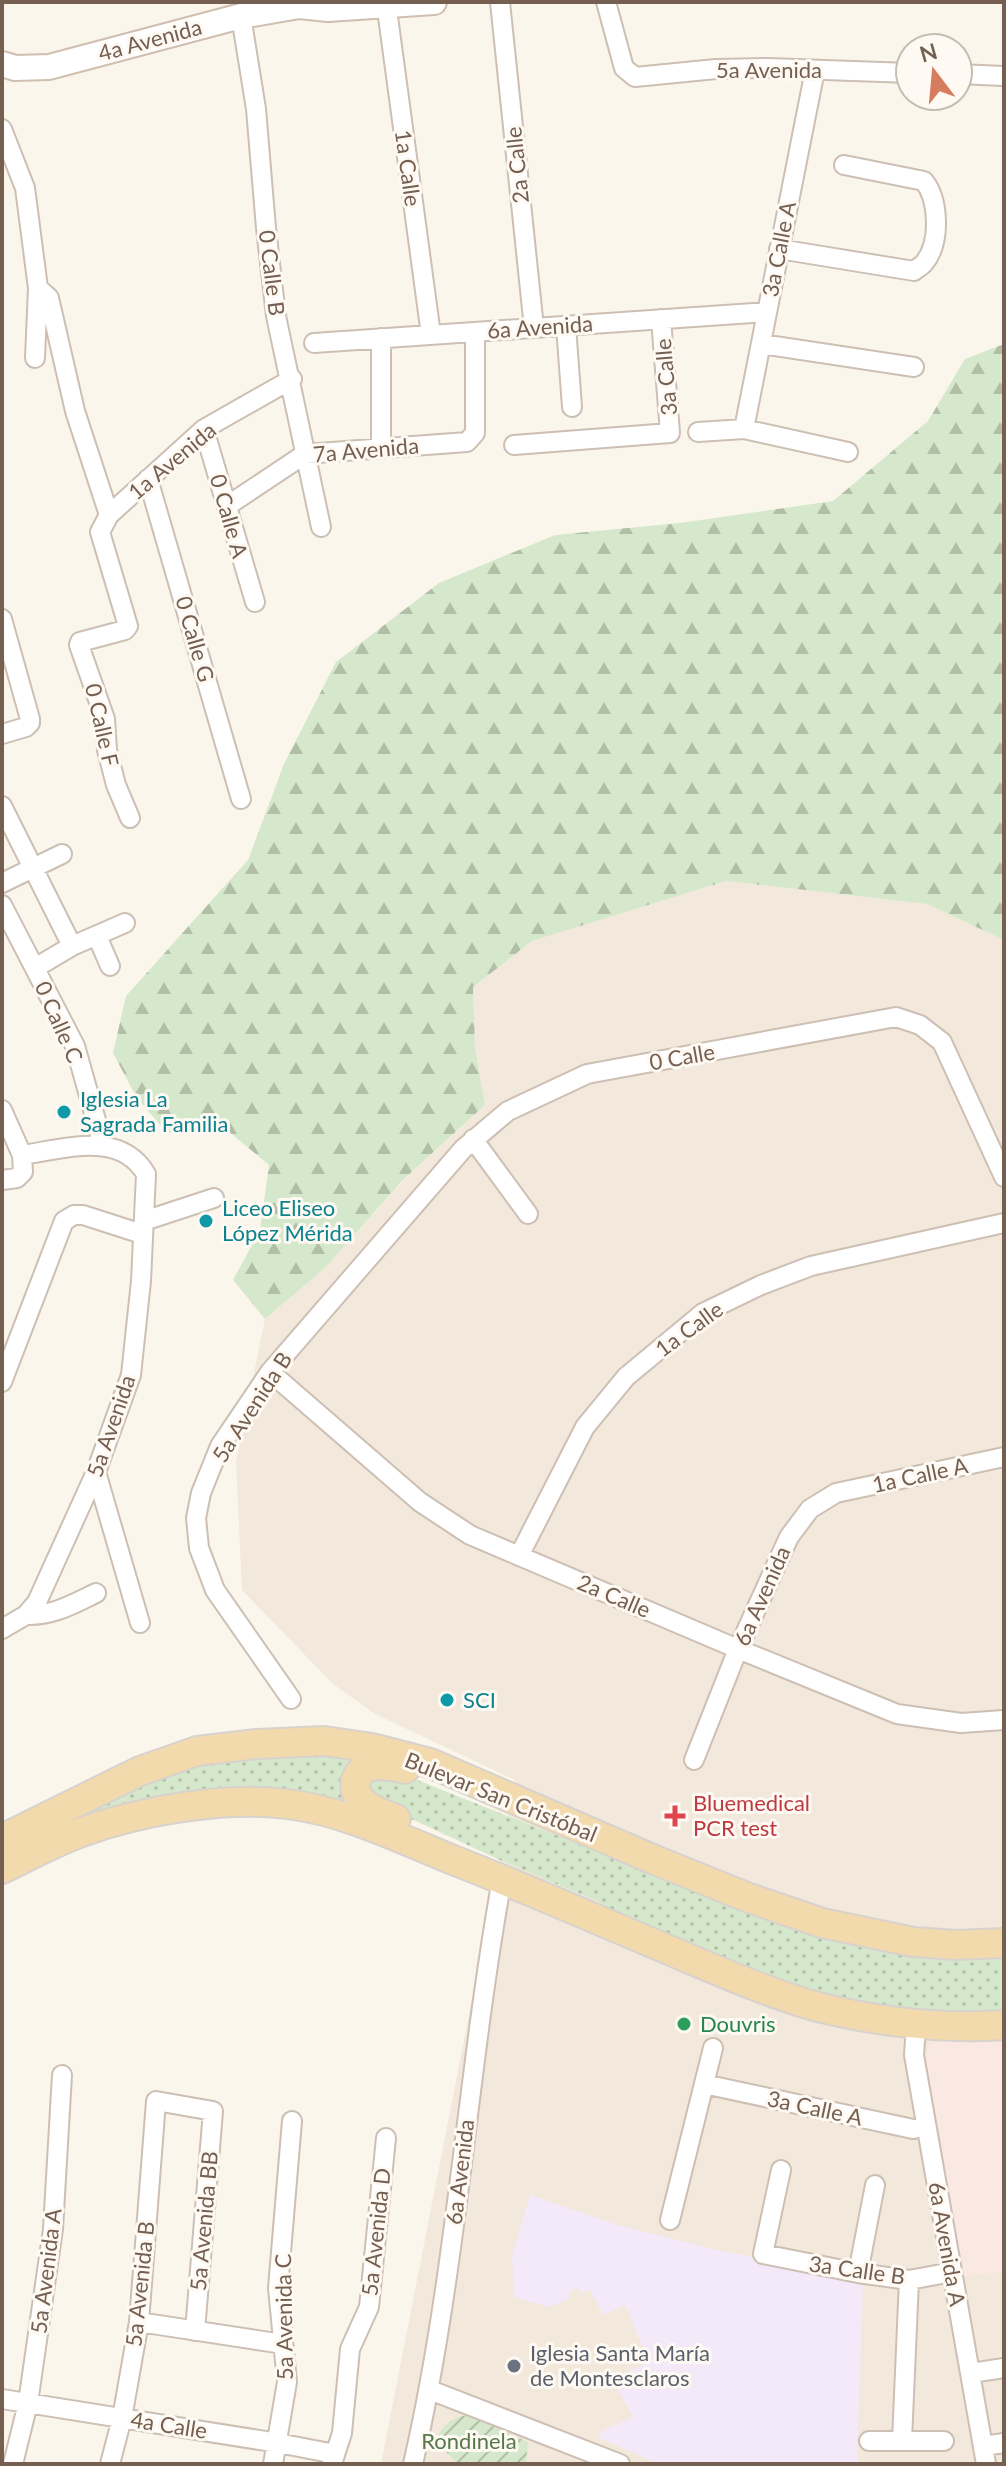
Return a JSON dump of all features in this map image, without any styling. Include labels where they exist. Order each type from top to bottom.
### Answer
[{"type":"main road","name":"Bulevar San Cristóbal","points":[[2,1839],[140,1771],[197,1751],[324,1741],[372,1748],[430,1763],[650,1858],[749,1898],[822,1923],[913,1942],[956,1945],[1004,1943]]},
{"type":"main road","points":[[650,1858],[582,1839],[404,1769],[371,1766],[362,1770],[357,1777],[357,1795],[370,1808],[597,1907],[657,1945]]},
{"type":"main road","points":[[2,1851],[61,1823],[93,1793]]},
{"type":"main road","points":[[2,1869],[76,1834],[144,1813],[196,1805],[286,1804],[335,1812],[721,1972],[817,2006],[916,2025],[1004,2025]]},
{"type":"street","name":"4a Avenida","points":[[2,64],[15,68],[49,67],[241,16],[305,4],[328,9],[434,2]]},
{"type":"street","name":"2a Calle","points":[[500,2],[534,328]]},
{"type":"street","name":"5a Avenida","points":[[606,2],[624,68],[635,77],[716,69],[894,72]]},
{"type":"street","name":"1a Calle","points":[[387,4],[431,335]]},
{"type":"street","name":"0 Calle B","points":[[241,16],[256,109],[276,316],[292,379],[321,527]]},
{"type":"street","name":"3a Calle A","points":[[744,429],[815,70]]},
{"type":"street","points":[[974,75],[1004,76]]},
{"type":"street","name":"0 Calle F","points":[[2,129],[25,188],[38,288],[35,358]]},
{"type":"street","points":[[779,249],[914,271],[925,263],[932,248],[936,209],[931,190],[924,181],[844,165]]},
{"type":"street","name":"0 Calle F","points":[[38,288],[49,298],[105,521],[100,532],[128,626],[125,630],[80,642],[79,645],[105,719],[107,750],[116,785],[130,818]]},
{"type":"street","name":"6a Avenida","points":[[314,343],[767,312]]},
{"type":"street","name":"3a Calle","points":[[514,445],[668,434],[661,319]]},
{"type":"street","points":[[566,326],[572,407]]},
{"type":"street","name":"7a Avenida","points":[[227,506],[305,454],[467,442],[472,439],[475,433],[475,332]]},
{"type":"street","points":[[381,338],[381,447]]},
{"type":"street","points":[[761,344],[914,367]]},
{"type":"street","name":"1a Avenida","points":[[105,521],[204,429],[292,379]]},
{"type":"street","name":"0 Calle A","points":[[204,429],[255,602]]},
{"type":"street","points":[[698,432],[744,429],[848,452]]},
{"type":"street","name":"0 Calle G","points":[[148,479],[241,799]]},
{"type":"street","points":[[2,619],[30,719],[26,727],[2,734]]},
{"type":"street","points":[[2,806],[72,946]]},
{"type":"street","points":[[2,883],[62,854]]},
{"type":"street","name":"0 Calle C","points":[[2,907],[75,1046],[103,1145]]},
{"type":"street","points":[[35,968],[72,946],[125,923]]},
{"type":"street","points":[[97,936],[110,966]]},
{"type":"street","name":"0 Calle","points":[[468,1144],[508,1111],[587,1074],[896,1017],[920,1025],[942,1042],[1004,1177]]},
{"type":"street","points":[[2,1110],[22,1155],[23,1172],[17,1178],[2,1180]]},
{"type":"street","points":[[468,1144],[528,1214]]},
{"type":"street","name":"5a Avenida B","points":[[291,1699],[215,1590],[199,1548],[196,1518],[201,1493],[220,1446],[270,1372],[468,1144]]},
{"type":"street","name":"5a Avenida","points":[[26,1615],[37,1602],[96,1472],[131,1375],[140,1293],[146,1174],[139,1162],[125,1152],[103,1145]]},
{"type":"street","points":[[22,1155],[103,1145]]},
{"type":"street","points":[[2,1382],[64,1221],[74,1215],[83,1215],[143,1227],[214,1198]]},
{"type":"street","name":"1a Calle","points":[[519,1556],[585,1427],[626,1377],[703,1313],[761,1285],[811,1266],[1004,1223]]},
{"type":"street","name":"2a Calle","points":[[270,1372],[420,1502],[470,1535],[897,1714],[961,1723],[1004,1720]]},
{"type":"street","name":"1a Calle A","points":[[836,1493],[1004,1457]]},
{"type":"street","points":[[96,1472],[140,1623]]},
{"type":"street","name":"6a Avenida","points":[[694,1760],[738,1649],[789,1537],[810,1509],[836,1493]]},
{"type":"street","points":[[2,1629],[26,1615],[53,1613],[96,1593]]},
{"type":"street","name":"6a Avenida","points":[[413,2464],[430,2390],[487,1962],[502,1879]]},
{"type":"street","name":"6a Avenida A","points":[[916,2025],[914,2055],[984,2455]]},
{"type":"street","points":[[670,2220],[713,2048]]},
{"type":"street","name":"5a Avenida A","points":[[13,2464],[28,2403],[53,2229],[62,2075]]},
{"type":"street","name":"3a Calle A","points":[[704,2084],[913,2129],[926,2126]]},
{"type":"street","name":"5a Avenida B","points":[[110,2464],[122,2418],[139,2322],[156,2101]]},
{"type":"street","name":"5a Avenida BB","points":[[156,2101],[213,2111],[195,2331]]},
{"type":"street","name":"5a Avenida C","points":[[273,2464],[287,2382],[278,2288],[292,2121]]},
{"type":"street","name":"5a Avenida D","points":[[333,2459],[342,2433],[350,2349],[369,2307],[386,2138]]},
{"type":"street","name":"3a Calle B","points":[[781,2170],[763,2254],[909,2280],[952,2272]]},
{"type":"street","points":[[858,2273],[875,2185]]},
{"type":"street","points":[[902,2441],[909,2280]]},
{"type":"street","points":[[139,2322],[283,2344]]},
{"type":"street","points":[[971,2373],[1004,2368]]},
{"type":"street","points":[[430,2390],[620,2464]]},
{"type":"street","name":"4a Calle","points":[[2,2399],[278,2443],[333,2459]]},
{"type":"street","points":[[869,2441],[944,2441]]},
{"type":"street","points":[[984,2455],[1004,2443]]},
{"type":"shaded area","points":[[726,881],[927,904],[1004,940],[1004,2464],[381,2464],[515,1780],[375,1714],[333,1684],[242,1590],[236,1461],[265,1319],[325,1268],[405,1179],[485,1105],[475,1047],[473,987],[532,941]]},
{"type":"shaded area","points":[[1004,2035],[1004,2272],[964,2276],[924,2058],[939,2038]]},
{"type":"shaded area","points":[[530,2195],[621,2226],[863,2281],[857,2464],[659,2464],[598,2437],[601,2431],[633,2417],[612,2379],[649,2362],[625,2305],[603,2315],[590,2290],[580,2293],[578,2288],[568,2293],[570,2299],[548,2307],[514,2297],[512,2255]]},
{"type":"green space","points":[[1004,344],[1004,940],[927,904],[726,881],[532,941],[473,987],[475,1047],[485,1105],[404,1179],[325,1268],[265,1319],[233,1280],[260,1230],[269,1165],[228,1131],[167,1133],[137,1098],[113,1053],[126,996],[248,860],[284,764],[336,662],[439,583],[555,535],[680,523],[833,501],[928,421],[965,359]]},
{"type":"green space","points":[[261,1751],[374,1756],[355,1813],[81,1820],[97,1804],[120,1791],[204,1764]]},
{"type":"green space","points":[[405,1775],[578,1844],[664,1873],[1004,1950],[1004,2017],[916,2018],[825,2001],[663,1941],[599,1902],[366,1798],[366,1779]]},
{"type":"green space","name":"Rondinela","points":[[467,2415],[528,2442],[526,2464],[458,2464],[435,2441],[447,2424]]},
{"type":"place","name":"Iglesia La Sagrada Familia","points":[[64,1112]]},
{"type":"place","name":"Liceo Eliseo López Mérida","points":[[206,1221]]},
{"type":"place","name":"SCI","points":[[447,1700]]},
{"type":"place","name":"Bluemedical PCR test","points":[[675,1816]]},
{"type":"place","name":"Douvris","points":[[684,2024]]},
{"type":"place","name":"Iglesia Santa María de Montesclaros","points":[[514,2366]]}]
